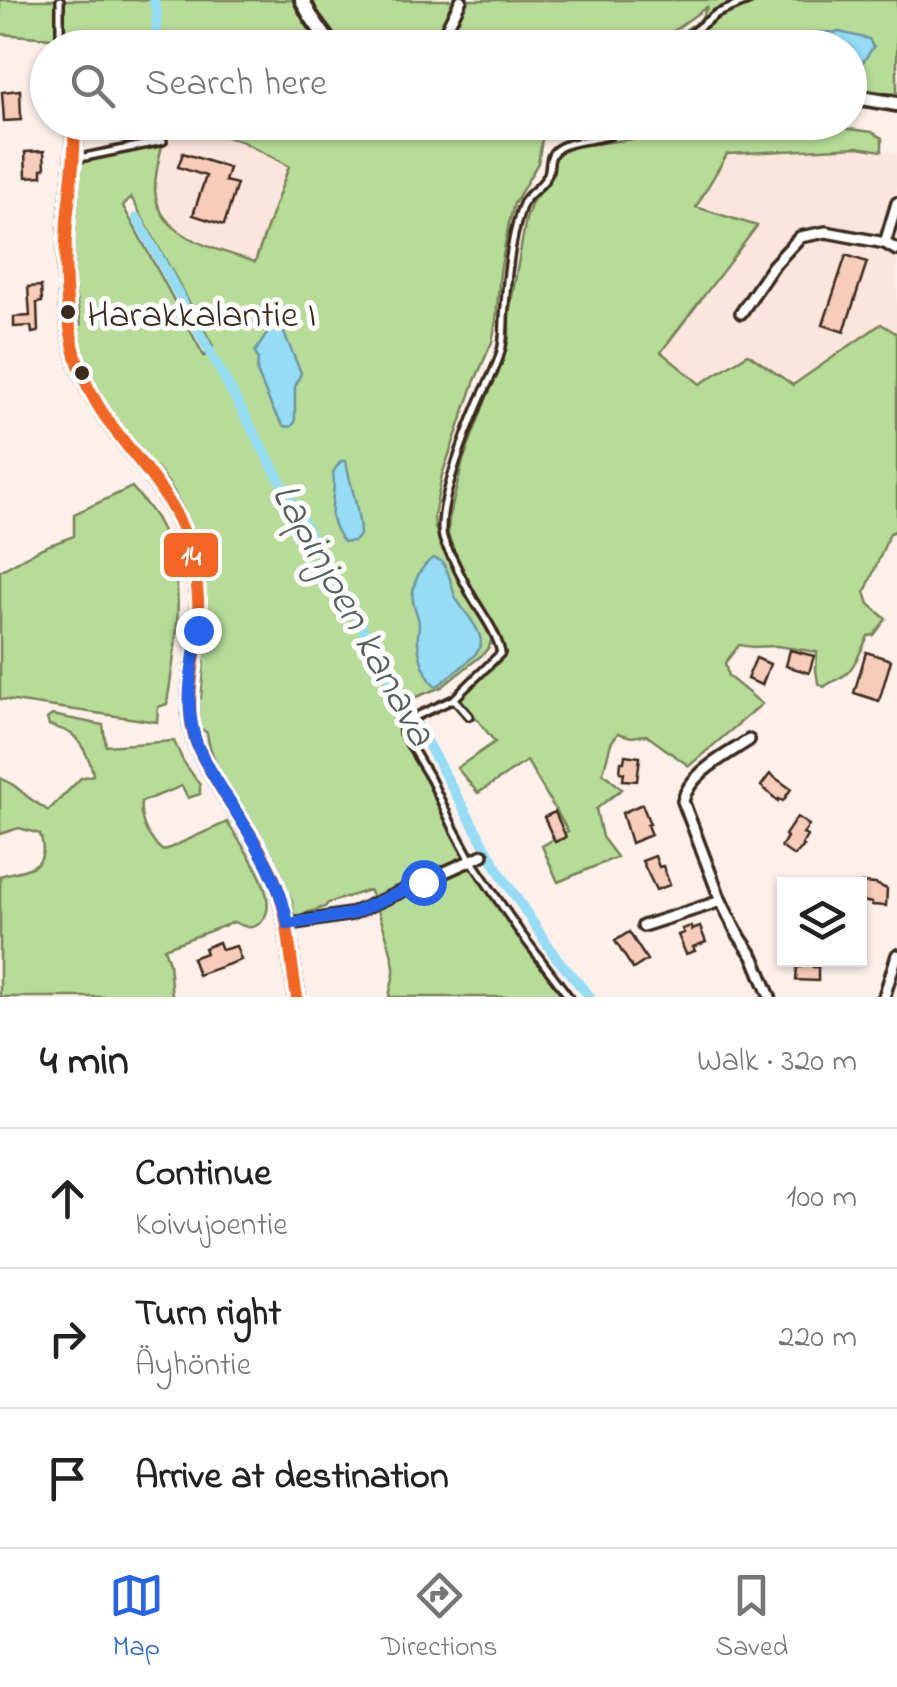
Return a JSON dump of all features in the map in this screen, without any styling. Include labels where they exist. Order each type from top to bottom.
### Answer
[{"type":"main road","points":[[302,0],[320,30]]},
{"type":"main road","points":[[867,99],[897,104]]},
{"type":"main road","points":[[74,140],[66,252],[75,351],[96,403],[114,432],[160,488],[187,541],[198,606],[190,692],[193,732],[207,766],[273,876],[285,908],[297,997]]},
{"type":"street","points":[[446,30],[461,0]]},
{"type":"street","points":[[885,243],[897,203]]},
{"type":"street","points":[[741,313],[800,237],[826,232],[885,243],[897,250]]},
{"type":"street","points":[[749,740],[686,788],[683,801],[721,901],[754,958],[770,997]]},
{"type":"street","points":[[288,924],[351,914],[483,855]]},
{"type":"street","points":[[643,926],[721,901]]},
{"type":"street","points":[[884,997],[897,955]]},
{"type":"lane","points":[[60,0],[60,30]]},
{"type":"lane","points":[[695,30],[716,14],[750,0]]},
{"type":"lane","points":[[569,997],[471,860],[403,734],[403,725],[454,699],[501,654],[499,643],[443,539],[442,519],[462,447],[500,355],[520,209],[548,173],[554,152],[564,144],[597,140]]},
{"type":"lane","points":[[75,159],[163,141]]},
{"type":"lane","points":[[454,699],[470,716]]},
{"type":"shaded area","points":[[164,140],[238,140],[289,166],[255,263],[192,240],[173,227],[159,207],[155,189]]},
{"type":"shaded area","points":[[858,147],[897,153],[897,334],[881,324],[793,386],[700,384],[661,352],[756,227],[695,207],[728,153]]},
{"type":"green space","points":[[0,0],[897,0],[897,94],[867,90],[867,56],[873,47],[867,46],[867,30],[685,30],[700,20],[708,6],[675,30],[30,30],[30,36],[0,34]]},
{"type":"green space","points":[[867,131],[882,138],[882,151],[858,147],[727,154],[696,207],[757,226],[661,352],[700,384],[748,354],[793,385],[881,324],[897,334],[897,530],[890,533],[865,592],[869,604],[886,619],[874,635],[868,636],[850,670],[824,687],[818,683],[817,652],[739,645],[725,663],[728,676],[762,704],[689,766],[646,735],[631,737],[618,733],[611,743],[603,773],[622,789],[596,809],[602,837],[617,857],[558,882],[542,846],[568,831],[527,761],[478,793],[457,768],[495,742],[461,699],[505,654],[499,636],[465,578],[448,535],[463,461],[509,338],[509,314],[526,219],[532,202],[553,174],[551,163],[570,147],[626,140],[867,140]]},
{"type":"green space","points":[[238,140],[542,140],[538,163],[514,204],[500,272],[492,342],[442,475],[434,516],[435,528],[463,590],[492,639],[482,655],[442,687],[398,707],[393,718],[459,849],[565,997],[389,997],[394,966],[369,890],[294,914],[283,881],[219,768],[207,733],[201,728],[197,702],[201,698],[204,661],[200,657],[201,593],[191,532],[168,482],[107,411],[90,378],[75,330],[81,324],[70,266],[75,159],[163,141],[155,188],[166,219],[192,239],[255,262],[289,166]],"holes":[[[131,197],[213,346],[204,356],[123,206]]]},
{"type":"green space","points":[[132,487],[167,540],[177,586],[171,680],[167,704],[158,707],[157,722],[0,699],[0,571],[74,536],[74,514]]},
{"type":"green space","points":[[52,715],[103,725],[106,746],[174,741],[200,785],[200,794],[188,798],[182,786],[141,802],[141,816],[149,835],[163,851],[227,822],[264,885],[267,911],[259,924],[249,927],[234,922],[164,948],[172,997],[0,997],[0,876],[34,866],[43,846],[40,834],[19,828],[0,834],[0,778],[48,811],[81,778],[93,775],[77,739],[49,725],[47,719]]},
{"type":"water","points":[[282,328],[301,373],[295,387],[295,422],[291,427],[284,426],[273,410],[257,372],[255,352],[268,332]]},
{"type":"water","points":[[341,461],[346,461],[360,535],[354,541],[344,542],[332,515],[333,472]]},
{"type":"water","points":[[433,558],[444,565],[456,598],[481,641],[474,656],[435,686],[419,653],[419,622],[413,595],[417,577]]},
{"type":"building","points":[[20,90],[21,120],[4,121],[2,92]]},
{"type":"building","points":[[44,151],[42,176],[26,177],[25,152]]},
{"type":"building","points":[[183,153],[229,168],[225,181],[237,184],[224,225],[193,215],[206,176],[178,167]]},
{"type":"building","points":[[846,255],[867,262],[844,332],[823,325]]},
{"type":"building","points":[[41,286],[38,332],[32,333],[31,326],[14,327],[14,317],[30,316],[28,287]]},
{"type":"building","points":[[790,650],[814,656],[809,673],[786,666]]},
{"type":"building","points":[[866,652],[891,660],[879,701],[854,693]]},
{"type":"building","points":[[756,658],[770,664],[762,685],[747,679]]},
{"type":"building","points":[[625,755],[640,757],[637,781],[623,780],[624,773],[620,772]]},
{"type":"building","points":[[770,774],[791,789],[783,801],[761,786]]},
{"type":"building","points":[[642,804],[651,835],[631,843],[622,813]]},
{"type":"building","points":[[555,812],[566,837],[555,842],[544,817]]},
{"type":"building","points":[[797,817],[809,825],[803,834],[807,836],[804,846],[794,856],[781,847]]},
{"type":"building","points":[[655,856],[670,885],[656,890],[642,861]]},
{"type":"building","points":[[867,883],[887,889],[886,906],[867,902]]},
{"type":"building","points":[[691,926],[692,930],[700,927],[706,942],[686,954],[678,935]]},
{"type":"building","points":[[629,932],[647,960],[633,969],[615,941]]},
{"type":"building","points":[[219,942],[222,950],[236,946],[241,960],[198,975],[192,958]]},
{"type":"building","points":[[797,967],[818,967],[818,981],[796,980]]},
{"type":"waterway","name":"Lapinjoen kanava","points":[[154,0],[156,30]]},
{"type":"waterway","name":"Lapinjoen kanava","points":[[137,218],[500,873],[555,956],[590,997]]},
{"type":"transit line","name":"14","points":[[74,140],[66,269],[74,349],[95,401],[157,484],[183,530],[194,566],[198,602],[191,693],[193,733],[205,761],[274,878],[286,922],[297,997]]},
{"type":"place","name":"Harakkalantie I","points":[[68,312]]},
{"type":"route","points":[[198,630],[190,692],[193,732],[207,766],[273,876],[288,924],[351,914],[423,882]]}]
